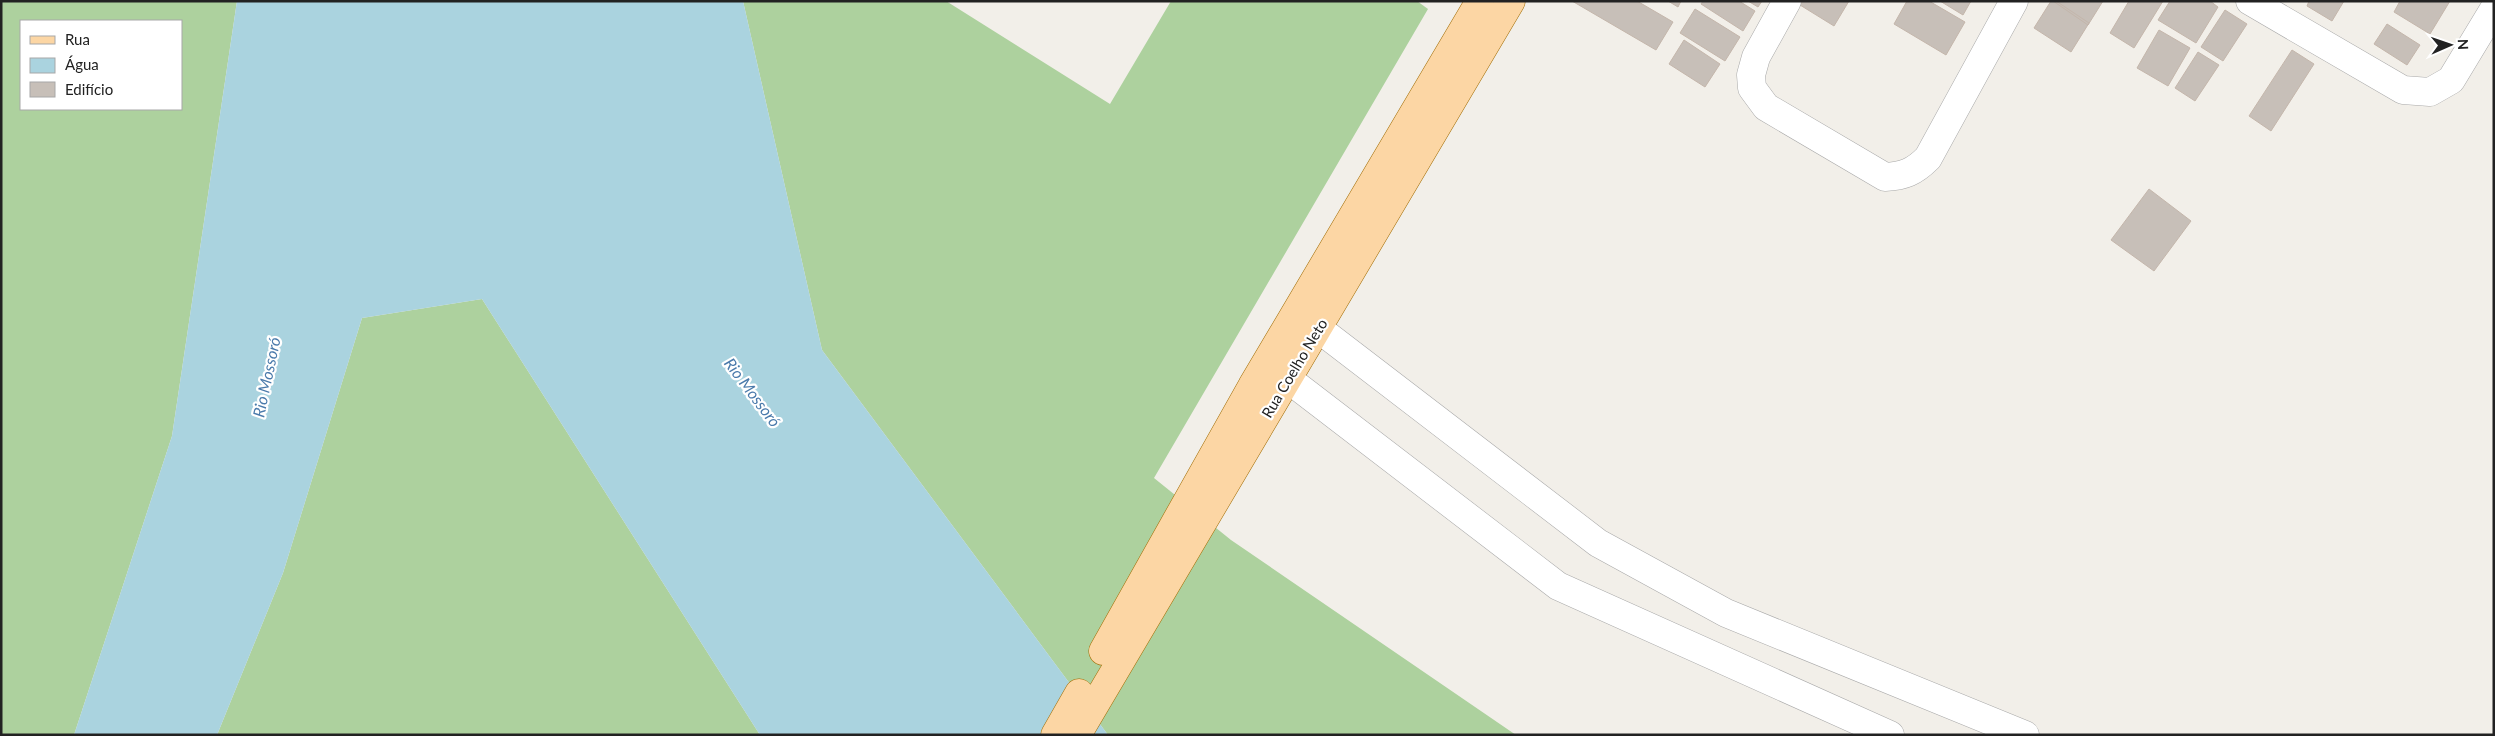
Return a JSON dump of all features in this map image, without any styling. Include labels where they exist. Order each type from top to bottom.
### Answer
[{"type":"main road","name":"Rua Coelho Neto","points":[[1077,735],[1126,630],[1264,366],[1480,1]]},
{"type":"main road","name":"Rua Coelho Neto","points":[[1055,735],[1126,630],[1288,379],[1511,1]]},
{"type":"street","points":[[1788,1],[1756,57],[1751,75],[1752,88],[1766,107],[1885,177],[1902,176],[1915,170],[1928,158],[2014,1]]},
{"type":"street","points":[[2250,1],[2403,90],[2430,92],[2451,80],[2494,9]]},
{"type":"street","points":[[1296,311],[1598,543],[1726,613],[2025,735]]},
{"type":"street","points":[[1264,366],[1288,379],[1558,586],[1890,735]]},
{"type":"green space","points":[[1,1],[237,1],[172,436],[74,735],[1,735]]},
{"type":"green space","points":[[743,1],[946,1],[1110,104],[1171,1],[1417,1],[1428,9],[1154,478],[1231,540],[1516,735],[1108,735],[822,350]]},
{"type":"green space","points":[[482,299],[760,735],[217,735],[283,573],[362,318]]},
{"type":"water","name":"Rio Mossoró","points":[[237,1],[743,1],[822,350],[1108,735],[760,735],[482,299],[362,318],[283,573],[217,735],[74,735],[172,436]]},
{"type":"building","points":[[1572,1],[1637,1],[1673,22],[1656,50]]},
{"type":"building","points":[[1668,1],[1681,1],[1678,7]]},
{"type":"building","points":[[1703,1],[1739,1],[1755,11],[1743,31],[1701,4]]},
{"type":"building","points":[[1748,1],[1762,1],[1758,7]]},
{"type":"building","points":[[1803,1],[1849,1],[1834,26],[1800,5]]},
{"type":"building","points":[[1907,1],[1929,1],[1965,22],[1946,55],[1894,24]]},
{"type":"building","points":[[1940,1],[1971,1],[1963,15]]},
{"type":"building","points":[[2051,1],[2056,1],[2089,23],[2071,52],[2034,28]]},
{"type":"building","points":[[2053,1],[2103,1],[2088,25]]},
{"type":"building","points":[[2129,1],[2163,1],[2134,48],[2110,33]]},
{"type":"building","points":[[2170,1],[2210,1],[2218,7],[2196,43],[2158,20]]},
{"type":"building","points":[[2309,1],[2344,1],[2332,21],[2307,6]]},
{"type":"building","points":[[2400,1],[2450,1],[2430,34],[2394,12]]},
{"type":"building","points":[[1695,9],[1740,37],[1725,61],[1680,33]]},
{"type":"building","points":[[2225,10],[2247,24],[2223,61],[2201,47]]},
{"type":"building","points":[[2387,24],[2420,45],[2407,65],[2374,44]]},
{"type":"building","points":[[2159,30],[2190,48],[2168,86],[2137,68]]},
{"type":"building","points":[[1684,40],[1720,64],[1705,87],[1669,64]]},
{"type":"building","points":[[2292,50],[2314,64],[2271,131],[2249,116]]},
{"type":"building","points":[[2198,52],[2219,65],[2195,101],[2175,88]]},
{"type":"building","points":[[2149,189],[2191,221],[2154,271],[2111,240]]}]
